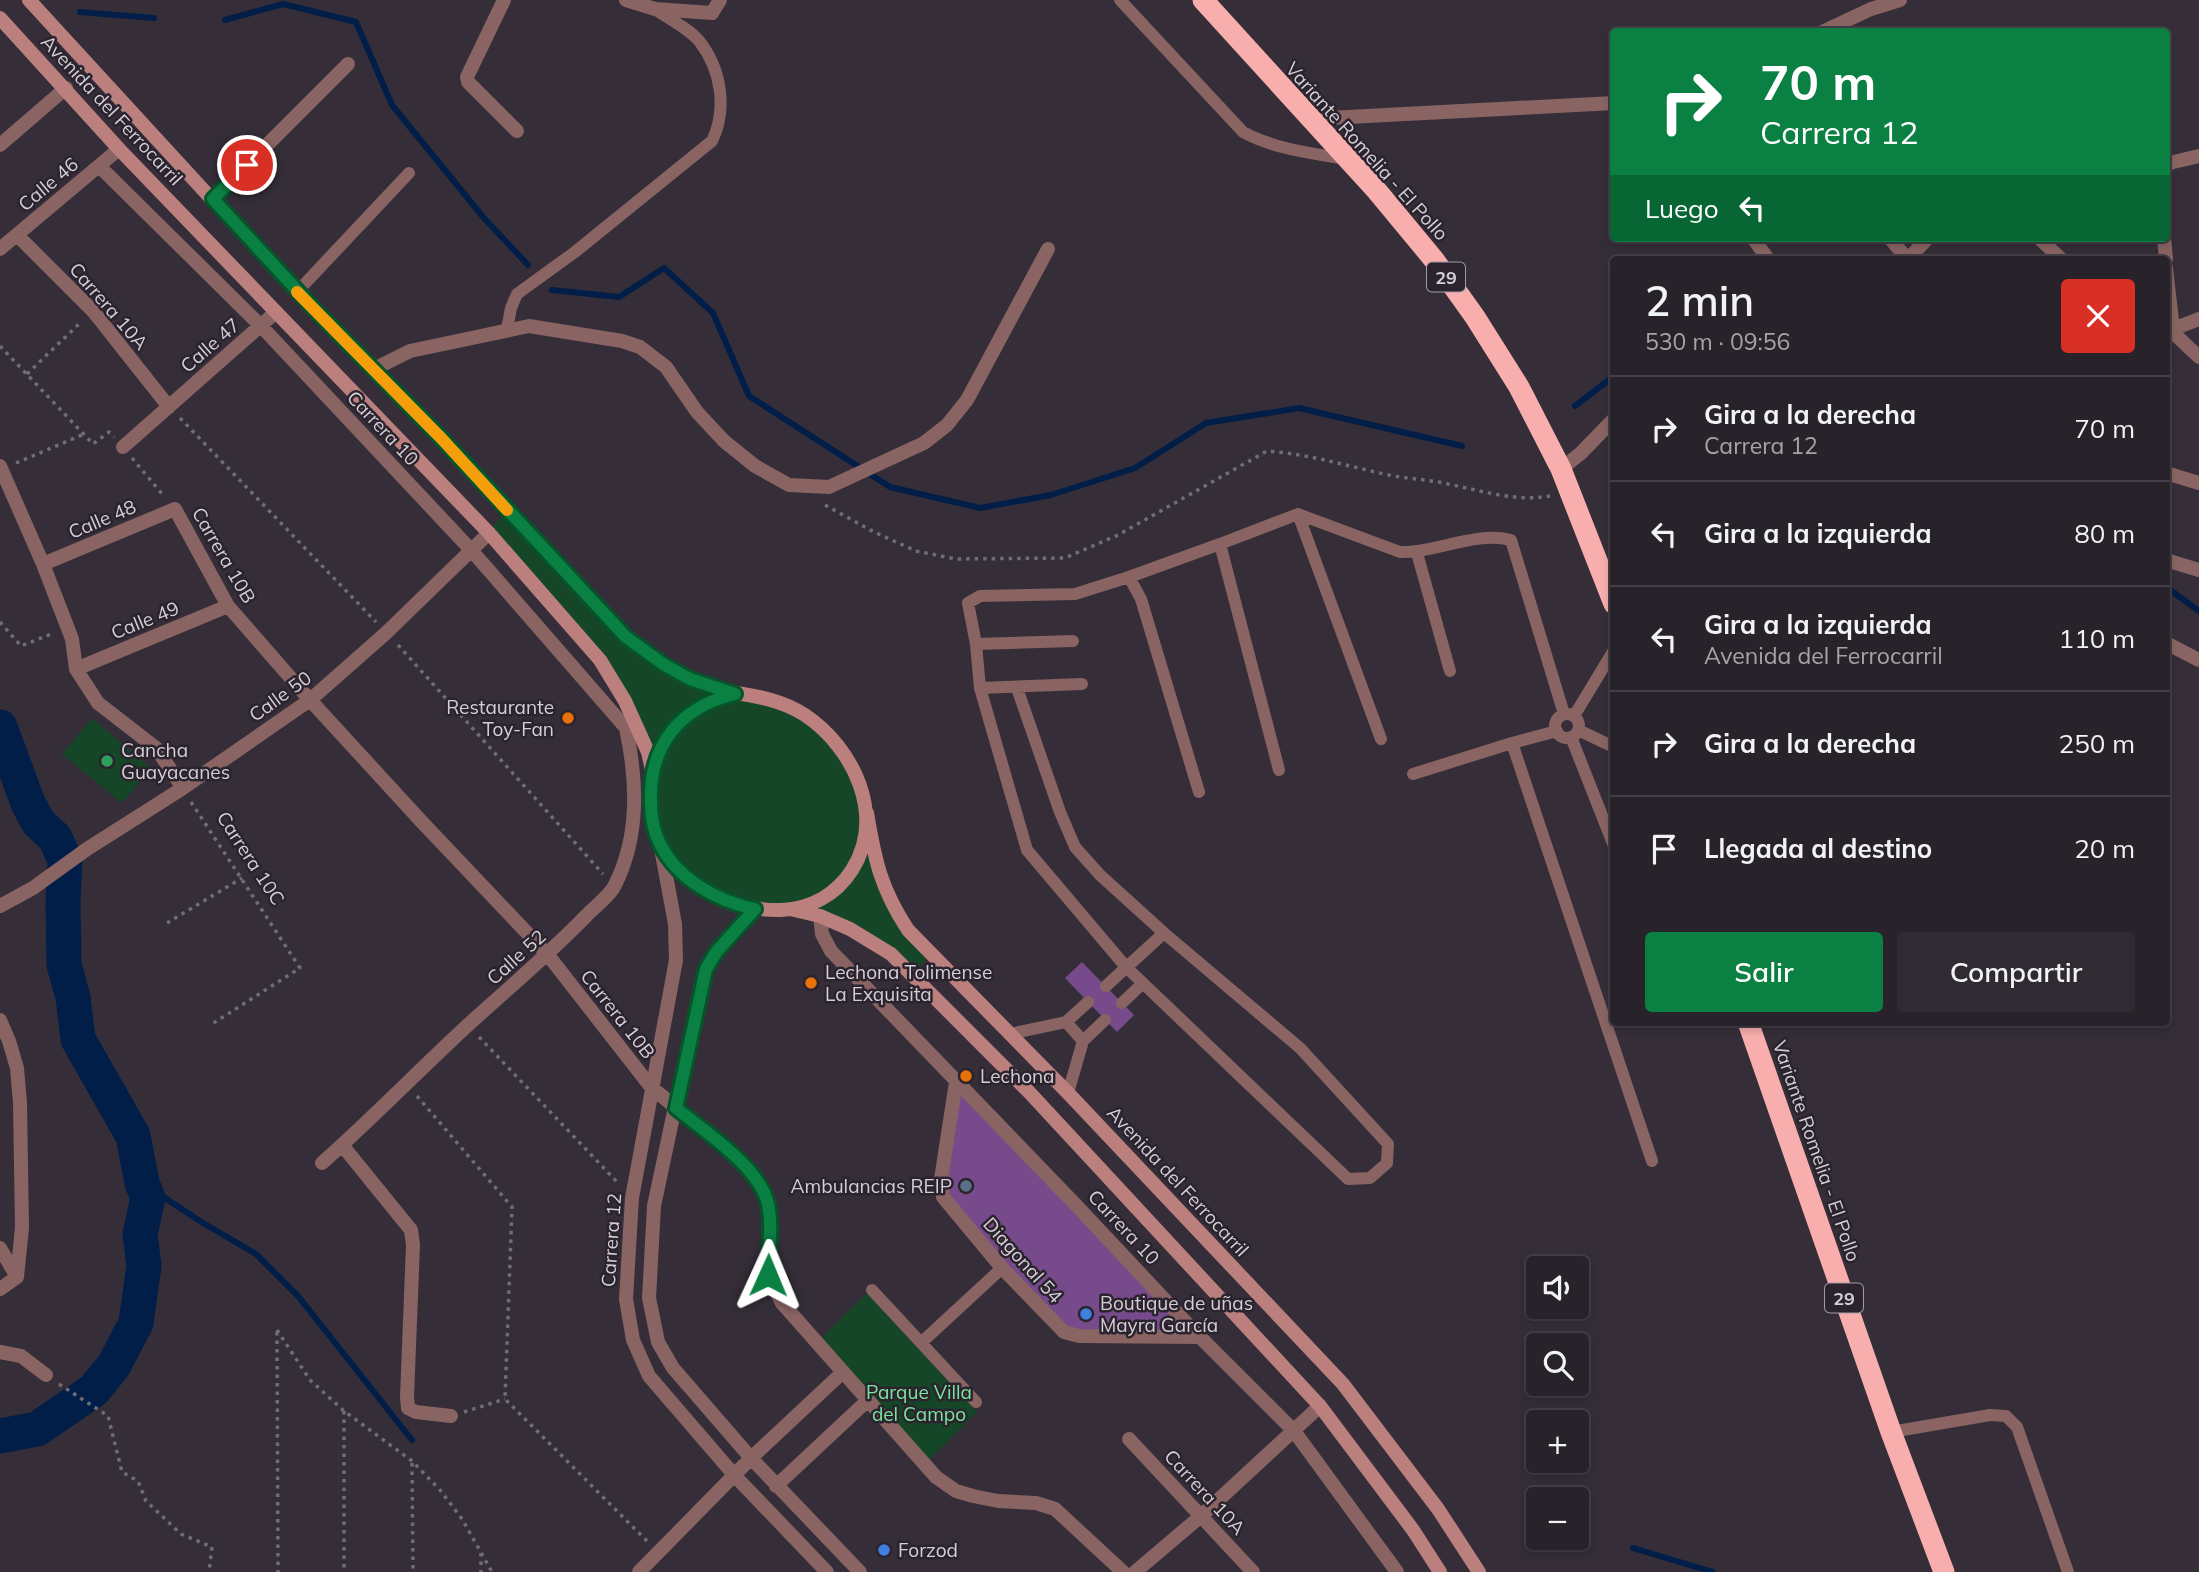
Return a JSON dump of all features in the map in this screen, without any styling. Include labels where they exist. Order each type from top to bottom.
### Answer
[{"type":"highway","name":"Variante Romelia - El Pollo","points":[[1203,0],[1348,160],[1434,261],[1475,317],[1519,387],[1561,469],[1610,594]]},
{"type":"highway","name":"Variante Romelia - El Pollo","points":[[1749,1026],[1891,1432],[1944,1572]]},
{"type":"main road","name":"Avenida del Ferrocarril","points":[[34,2],[297,292],[442,439],[626,637],[663,664],[690,679],[735,694]]},
{"type":"main road","name":"Avenida del Ferrocarril","points":[[1,20],[119,149],[489,533],[600,660],[625,701],[649,752],[652,770]]},
{"type":"main road","points":[[735,694],[759,696],[804,714],[839,746],[861,789],[867,813],[864,845],[849,875],[816,903],[790,909],[755,909],[726,901],[700,887],[678,867],[660,843],[651,807],[652,770],[663,743],[681,720],[706,703],[735,694]]},
{"type":"main road","name":"Avenida del Ferrocarril","points":[[867,813],[876,865],[894,909],[908,930],[1068,1093],[1343,1384],[1438,1510],[1479,1572]]},
{"type":"main road","points":[[790,909],[820,916],[872,941],[912,974],[1029,1092],[1320,1406],[1413,1530],[1440,1572]]},
{"type":"street","points":[[504,0],[467,77],[468,82],[517,131]]},
{"type":"street","points":[[626,0],[655,9],[716,7]]},
{"type":"street","points":[[1831,28],[1871,9],[1900,0]]},
{"type":"street","points":[[213,199],[348,64]]},
{"type":"street","points":[[0,145],[66,88]]},
{"type":"street","points":[[1310,119],[1610,103]]},
{"type":"street","name":"Calle 46","points":[[0,249],[119,149]]},
{"type":"street","points":[[2170,163],[2199,156]]},
{"type":"street","name":"Carrera 10","points":[[99,166],[261,326],[471,551],[626,728]]},
{"type":"street","name":"Carrera 10A","points":[[16,235],[93,311],[169,407]]},
{"type":"street","points":[[1893,242],[1905,256]]},
{"type":"street","points":[[1910,256],[1924,242]]},
{"type":"street","points":[[2043,242],[2058,256]]},
{"type":"street","points":[[372,370],[410,351],[529,326],[622,341],[640,347],[666,367],[696,412],[724,441],[755,466],[789,485],[829,488],[924,443],[947,425],[967,400],[1048,249]]},
{"type":"street","name":"Calle 47","points":[[123,447],[276,312]]},
{"type":"street","points":[[2170,327],[2199,319]]},
{"type":"street","points":[[2170,328],[2199,358]]},
{"type":"street","points":[[1561,469],[1610,423]]},
{"type":"street","points":[[1,468],[72,639],[76,669],[98,703],[156,748],[183,788]]},
{"type":"street","points":[[2170,474],[2199,483]]},
{"type":"street","name":"Calle 48","points":[[43,564],[175,509]]},
{"type":"street","name":"Carrera 10B","points":[[175,509],[228,606],[310,700],[548,955],[650,1087],[742,1162],[768,1203],[768,1275],[773,1288],[782,1303],[868,1401],[936,1477],[956,1492],[998,1501],[1036,1503],[1055,1509],[1123,1572]]},
{"type":"street","name":"Calle 50","points":[[0,905],[33,888],[310,700],[386,633],[489,533]]},
{"type":"street","points":[[2170,561],[2199,570]]},
{"type":"street","name":"Calle 49","points":[[76,669],[228,606]]},
{"type":"street","points":[[2170,645],[2199,660]]},
{"type":"street","name":"Calle 52","points":[[321,1163],[548,955],[614,887],[626,857],[633,825],[635,792],[626,728]]},
{"type":"street","name":"Carrera 12","points":[[660,843],[675,924],[676,960],[650,1087],[632,1198],[626,1299],[633,1340],[649,1376],[735,1476],[827,1572]]},
{"type":"street","name":"Carrera 12","points":[[755,909],[717,951],[706,969],[654,1206],[649,1298],[658,1342],[673,1368],[776,1486],[860,1572]]},
{"type":"street","name":"Carrera 10","points":[[820,916],[822,934],[831,951],[1199,1337],[1294,1431],[1397,1572]]},
{"type":"street","points":[[0,1020],[17,1068],[20,1103],[22,1228],[18,1277]]},
{"type":"street","name":"Diagonal 54","points":[[956,1082],[941,1179],[943,1198],[1002,1268],[1064,1332],[1079,1336],[1199,1337]]},
{"type":"street","points":[[342,1145],[411,1230],[413,1244],[408,1408],[415,1412],[451,1416]]},
{"type":"street","points":[[0,1248],[18,1277]]},
{"type":"street","points":[[0,1289],[18,1277]]},
{"type":"street","points":[[626,1299],[649,1298]]},
{"type":"street","points":[[0,1352],[20,1356],[46,1375]]},
{"type":"street","points":[[639,1572],[751,1458],[843,1372]]},
{"type":"street","points":[[776,1486],[868,1401]]},
{"type":"street","points":[[1135,1572],[1201,1516],[1320,1406]]},
{"type":"street","name":"Carrera 10A","points":[[1129,1438],[1253,1572]]},
{"type":"lane","points":[[1120,0],[1243,132],[1268,144],[1348,160]]},
{"type":"lane","points":[[508,329],[511,308],[517,294],[575,252],[712,141],[720,124],[718,80],[711,60],[699,40],[655,9]]},
{"type":"lane","points":[[297,292],[409,173]]},
{"type":"lane","points":[[1298,514],[1381,739]]},
{"type":"lane","points":[[1017,688],[1075,847],[1100,875],[1164,933],[1300,1048],[1388,1144],[1387,1163],[1370,1178],[1348,1179],[1126,967],[1027,850],[980,688],[976,644],[968,603],[980,596],[1075,594],[1129,577],[1298,514],[1399,552],[1417,553],[1496,536],[1511,540],[1569,715],[1579,725],[1574,734],[1610,835]]},
{"type":"lane","points":[[1220,544],[1279,770]]},
{"type":"lane","points":[[1417,553],[1450,671]]},
{"type":"lane","points":[[1129,577],[1141,599],[1199,792]]},
{"type":"lane","points":[[976,644],[1073,640]]},
{"type":"lane","points":[[1610,656],[1569,715],[1556,721],[1557,731],[1561,735],[1574,734],[1610,746]]},
{"type":"lane","points":[[980,688],[1082,684]]},
{"type":"lane","points":[[1413,774],[1557,731]]},
{"type":"lane","points":[[1512,743],[1651,1161]]},
{"type":"lane","points":[[1106,986],[1164,933]]},
{"type":"lane","points":[[1122,1003],[1143,983]]},
{"type":"lane","points":[[1010,1034],[1066,1022],[1088,1002]]},
{"type":"lane","points":[[1068,1093],[1083,1041],[1105,1020]]},
{"type":"lane","points":[[1066,1022],[1083,1041]]},
{"type":"lane","points":[[922,1342],[1002,1268]]},
{"type":"lane","points":[[872,1290],[975,1402]]},
{"type":"lane","points":[[1891,1432],[1990,1415],[2006,1416],[2017,1427],[2068,1572]]},
{"type":"path","points":[[27,374],[93,311]]},
{"type":"path","points":[[0,346],[93,444],[109,432],[175,509]]},
{"type":"path","points":[[1,468],[82,435]]},
{"type":"path","points":[[789,485],[874,532],[916,551],[956,559],[1065,558],[1118,535],[1267,451],[1306,455],[1387,475],[1447,483],[1520,499],[1542,497]]},
{"type":"path","points":[[0,622],[21,646],[67,627]]},
{"type":"path","name":"Carrera 10C","points":[[183,788],[300,968],[212,1024]]},
{"type":"path","points":[[167,923],[242,878]]},
{"type":"path","points":[[468,1026],[632,1198]]},
{"type":"path","points":[[407,1084],[512,1207],[505,1399],[658,1552]]},
{"type":"path","points":[[278,1572],[277,1330],[310,1380],[344,1411],[412,1461],[462,1519],[492,1572]]},
{"type":"path","points":[[46,1375],[108,1416],[122,1472],[138,1481],[146,1501],[181,1534],[212,1547],[209,1572]]},
{"type":"path","points":[[451,1416],[505,1399]]},
{"type":"path","points":[[344,1411],[344,1572]]},
{"type":"path","points":[[412,1461],[413,1572]]},
{"type":"path","points":[[481,1551],[481,1572]]},
{"type":"green space","points":[[507,509],[663,664],[804,714],[852,767],[876,865],[931,955],[912,974],[850,929],[713,894],[660,843],[652,770],[625,701],[489,533]]},
{"type":"green space","name":"Cancha Guayacanes","points":[[92,718],[151,768],[122,803],[62,754]]},
{"type":"green space","name":"Parque Villa del Campo","points":[[867,1293],[977,1412],[925,1464],[817,1342]]},
{"type":"building","points":[[1082,962],[1134,1015],[1117,1032],[1065,978]]},
{"type":"building","points":[[956,1088],[1195,1332],[1064,1332],[943,1197]]},
{"type":"waterway","points":[[225,20],[283,4],[356,22],[392,105],[483,217],[528,265]]},
{"type":"waterway","points":[[80,12],[154,18]]},
{"type":"waterway","points":[[552,290],[619,297],[664,268],[713,313],[749,396],[890,487],[980,508],[1051,495],[1135,468],[1206,423],[1299,408],[1462,446]]},
{"type":"waterway","points":[[1575,406],[1610,379]]},
{"type":"waterway","points":[[2170,590],[2199,611]]},
{"type":"waterway","points":[[0,727],[28,803],[38,822],[55,838],[65,860],[64,965],[73,997],[78,1039],[133,1136],[142,1183],[148,1198],[140,1234],[144,1266],[136,1323],[114,1365],[94,1390],[37,1429],[0,1436]]},
{"type":"waterway","points":[[142,1183],[256,1254],[298,1296],[412,1440]]},
{"type":"waterway","points":[[1633,1548],[1713,1572]]},
{"type":"slow traffic","points":[[297,292],[442,439],[507,510]]},
{"type":"place","name":"Restaurante Toy-Fan","points":[[568,718]]},
{"type":"place","name":"Cancha Guayacanes","points":[[107,761]]},
{"type":"place","name":"Lechona Tolimense La Exquisita","points":[[811,983]]},
{"type":"place","name":"Lechona","points":[[966,1076]]},
{"type":"place","name":"Ambulancias REIP","points":[[966,1186]]},
{"type":"place","name":"Boutique de uñas Mayra García","points":[[1086,1314]]},
{"type":"place","name":"Forzod","points":[[884,1550]]},
{"type":"route","points":[[247,165],[213,199],[297,292],[442,439],[626,637],[663,664],[690,679],[735,694],[720,697],[693,711],[681,720],[663,743],[652,770],[651,807],[660,843],[688,878],[726,901],[755,909],[717,951],[706,969],[676,1108],[742,1162],[759,1185],[768,1203],[768,1275]]}]
